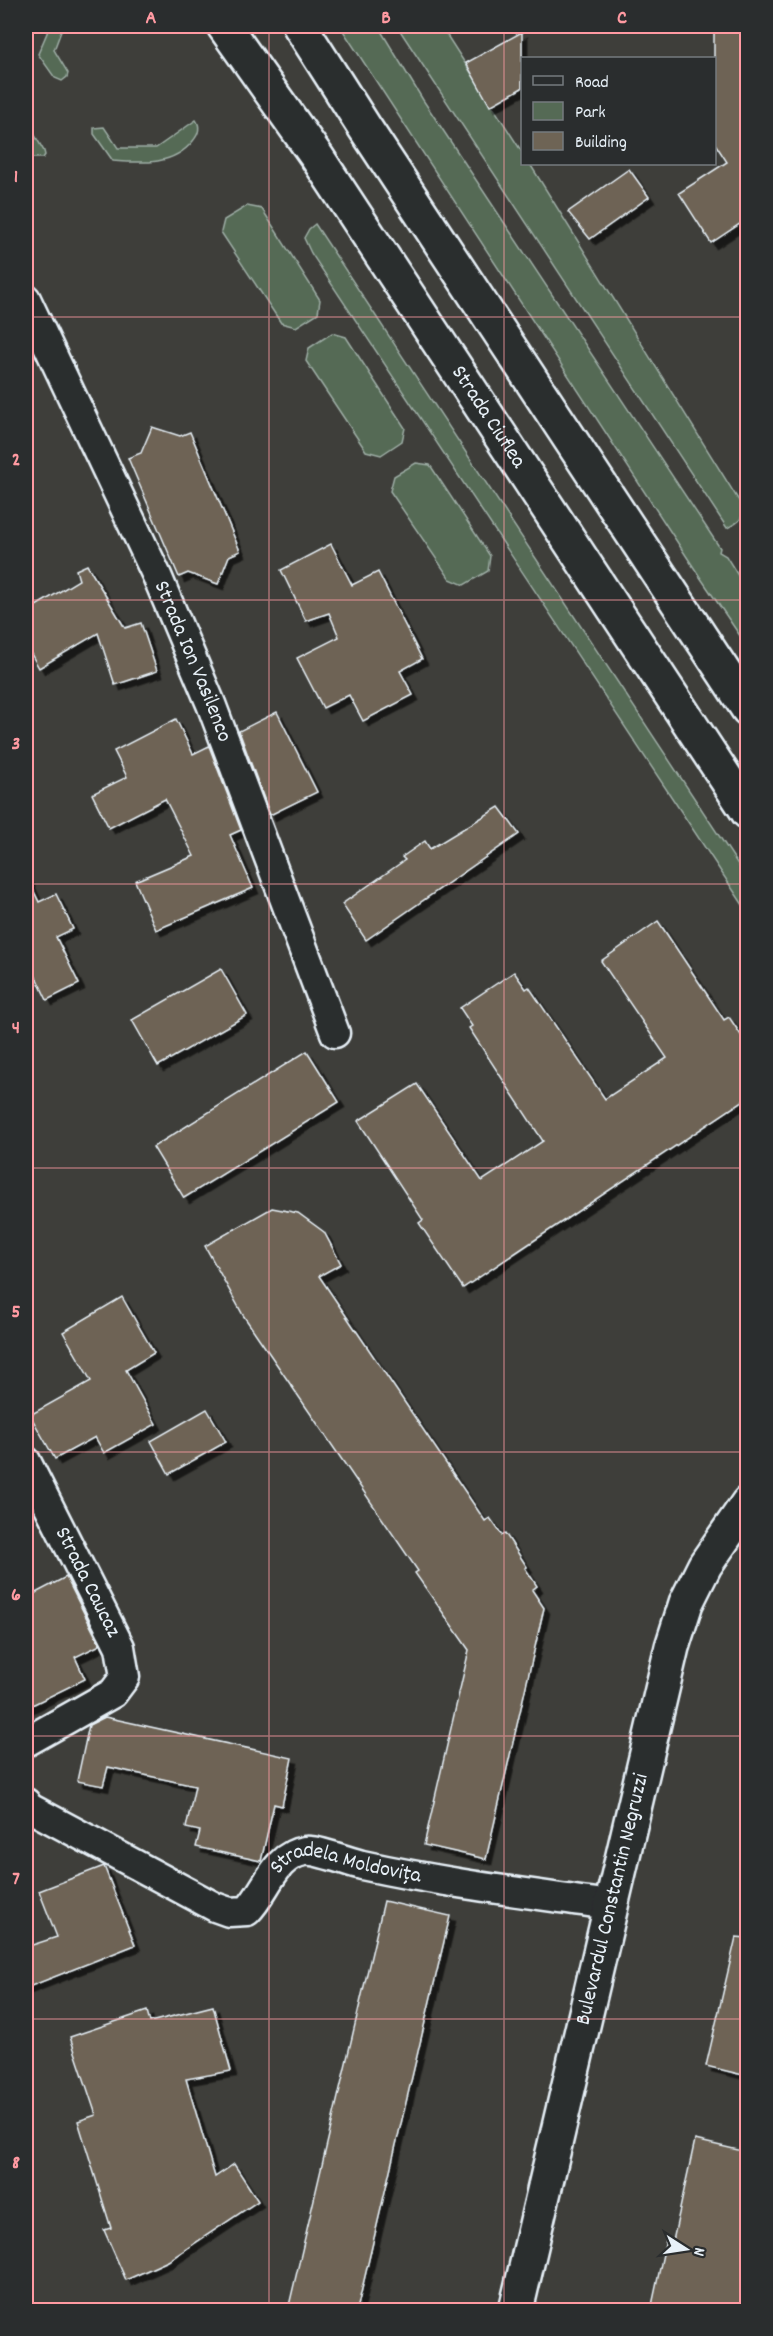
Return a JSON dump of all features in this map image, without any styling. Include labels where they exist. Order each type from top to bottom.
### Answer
[{"type":"main road","name":"Strada Ciuflea","points":[[224,26],[323,167],[747,812]]},
{"type":"main road","points":[[300,26],[747,709]]},
{"type":"main road","name":"Bulevardul Constantin Negruzzi","points":[[516,2310],[653,1719],[672,1647],[686,1603],[705,1565],[747,1505]]},
{"type":"street","name":"Strada Ion Vasilenco","points":[[26,299],[157,576],[198,672],[334,1033]]},
{"type":"street","name":"Strada Caucaz","points":[[26,1461],[120,1647],[125,1677],[113,1694],[26,1742]]},
{"type":"street","name":"Stradela Moldovița","points":[[26,1803],[28,1807],[173,1885],[229,1912],[247,1911],[256,1903],[274,1872],[290,1857],[306,1850],[373,1867],[501,1890],[610,1905]]},
{"type":"green space","points":[[50,26],[63,26],[54,50],[68,73],[62,81],[55,78],[38,54]]},
{"type":"green space","points":[[340,26],[378,26],[423,100],[720,548],[719,552],[726,556],[747,590],[747,646],[700,577]]},
{"type":"green space","points":[[397,26],[441,26],[521,150],[521,165],[531,165],[741,504],[743,514],[736,523],[727,528]]},
{"type":"green space","points":[[26,120],[44,151],[43,158],[26,158]]},
{"type":"green space","points":[[196,120],[198,131],[193,141],[176,155],[156,161],[113,161],[94,134],[94,128],[104,127],[118,148],[156,148]]},
{"type":"green space","points":[[247,206],[262,209],[320,300],[318,313],[296,327],[281,323],[221,232],[224,220]]},
{"type":"green space","points":[[315,224],[747,878],[747,911],[311,253],[304,238]]},
{"type":"green space","points":[[332,333],[346,337],[405,428],[402,441],[381,455],[366,451],[306,361],[309,348]]},
{"type":"green space","points":[[416,463],[430,465],[490,556],[488,571],[464,585],[450,579],[390,491],[394,476]]},
{"type":"building","points":[[714,26],[747,26],[747,219],[711,243],[679,193],[727,162],[716,145],[716,57],[714,57]]},
{"type":"building","points":[[522,32],[521,89],[490,106],[466,63]]},
{"type":"building","points":[[629,169],[649,197],[590,239],[568,212]]},
{"type":"building","points":[[152,427],[180,436],[190,432],[240,551],[229,556],[218,584],[188,573],[179,577],[128,458],[141,453]]},
{"type":"building","points":[[331,544],[352,585],[378,572],[422,659],[400,671],[413,695],[363,721],[349,695],[323,708],[297,658],[339,637],[329,613],[306,621],[281,570]]},
{"type":"building","points":[[87,565],[125,628],[141,623],[157,671],[115,685],[98,633],[39,668],[26,645],[26,612],[79,580],[76,570]]},
{"type":"building","points":[[277,712],[317,792],[270,815],[239,731]]},
{"type":"building","points":[[176,719],[193,754],[209,746],[241,830],[230,835],[253,888],[156,930],[135,881],[194,856],[165,799],[109,828],[92,794],[127,777],[114,751]]},
{"type":"building","points":[[499,807],[519,834],[366,940],[342,904],[405,860],[402,857],[425,841],[430,849]]},
{"type":"building","points":[[26,875],[39,902],[56,894],[73,929],[56,937],[79,984],[47,1000],[26,956]]},
{"type":"building","points":[[658,921],[724,1020],[729,1017],[747,1044],[747,1098],[463,1288],[419,1223],[423,1220],[358,1121],[417,1084],[482,1181],[543,1141],[469,1028],[472,1026],[460,1008],[514,972],[526,989],[529,987],[605,1099],[667,1058],[601,961]]},
{"type":"building","points":[[221,969],[247,1015],[158,1066],[132,1020]]},
{"type":"building","points":[[307,1051],[339,1102],[184,1198],[153,1147]]},
{"type":"building","points":[[272,1208],[298,1213],[324,1232],[341,1264],[319,1276],[485,1521],[490,1518],[502,1535],[505,1533],[537,1586],[532,1590],[544,1608],[486,1859],[424,1845],[469,1650],[415,1573],[418,1571],[243,1315],[205,1246]]},
{"type":"building","points":[[122,1297],[154,1353],[126,1370],[156,1424],[104,1453],[95,1437],[55,1459],[30,1415],[91,1381],[63,1332]]},
{"type":"building","points":[[207,1409],[226,1442],[169,1474],[151,1441]]},
{"type":"building","points":[[66,1577],[100,1645],[75,1657],[85,1679],[26,1708],[26,1598]]},
{"type":"building","points":[[105,1717],[292,1758],[282,1806],[274,1804],[261,1861],[196,1847],[200,1831],[186,1828],[195,1786],[108,1767],[103,1786],[77,1781],[89,1725]]},
{"type":"building","points":[[104,1866],[135,1945],[26,1988],[26,1947],[57,1937],[39,1891]]},
{"type":"building","points":[[384,1901],[450,1916],[357,2310],[288,2310]]},
{"type":"building","points":[[736,1937],[747,1938],[747,2076],[706,2066]]},
{"type":"building","points":[[213,2006],[231,2071],[186,2079],[215,2177],[234,2164],[258,2201],[168,2261],[126,2280],[104,2230],[111,2228],[78,2121],[96,2115],[70,2037],[147,2011],[150,2022]]},
{"type":"building","points":[[695,2140],[747,2152],[747,2310],[651,2310],[666,2240],[673,2241]]}]
